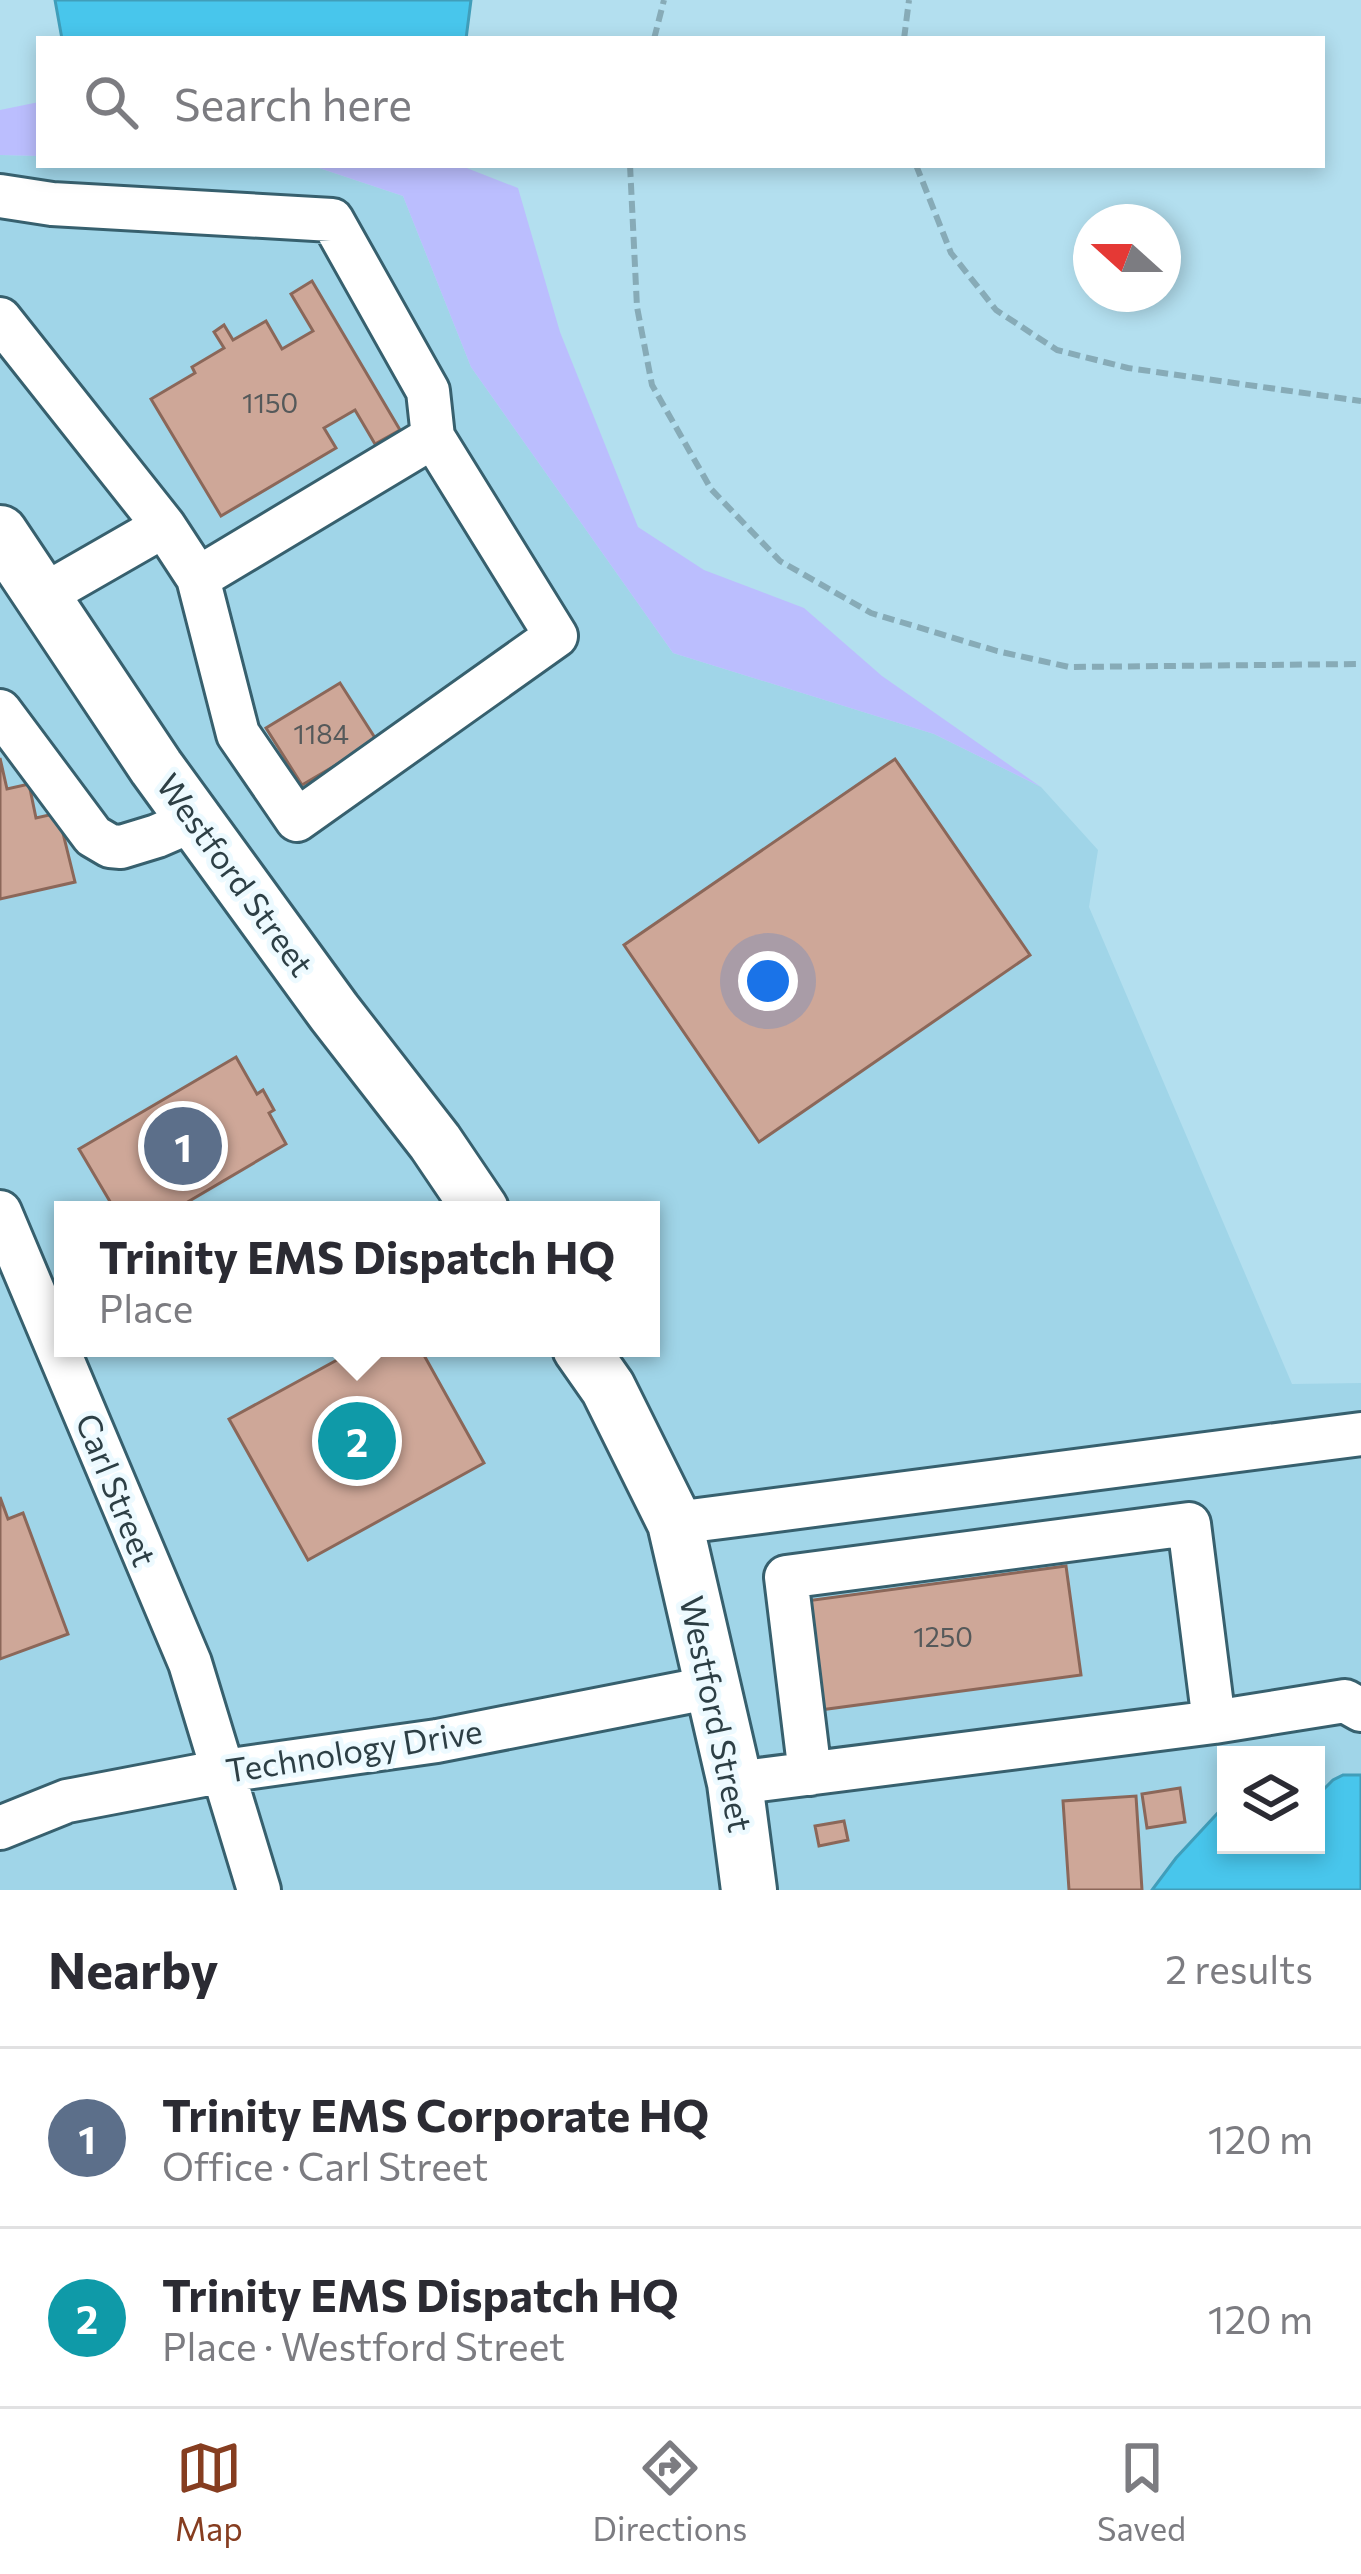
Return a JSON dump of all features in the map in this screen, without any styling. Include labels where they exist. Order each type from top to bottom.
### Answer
[{"type":"main road","name":"Westford Street","points":[[0,533],[194,820],[476,1201]]},
{"type":"main road","name":"Westford Street","points":[[586,1357],[608,1388],[675,1523],[735,1783],[749,1890]]},
{"type":"street","points":[[0,196],[52,204],[332,220],[428,391],[433,437],[556,636],[298,820],[238,734],[198,578],[164,526],[0,319]]},
{"type":"street","points":[[198,578],[433,437]]},
{"type":"street","points":[[42,596],[164,526]]},
{"type":"street","points":[[0,711],[93,836],[110,846],[122,847],[194,820]]},
{"type":"street","name":"Carl Street","points":[[0,1212],[54,1340]]},
{"type":"street","name":"Carl Street","points":[[61,1357],[190,1663],[259,1890]]},
{"type":"street","points":[[675,1523],[1361,1434]]},
{"type":"street","points":[[811,1774],[786,1577],[1142,1530],[1189,1524],[1214,1722]]},
{"type":"street","name":"Technology Drive","points":[[0,1828],[67,1801],[224,1771],[437,1741],[712,1687]]},
{"type":"street","points":[[735,1783],[1345,1702],[1361,1710]]},
{"type":"path","points":[[655,36],[664,0]]},
{"type":"path","points":[[904,36],[909,0]]},
{"type":"path","points":[[631,168],[637,307],[652,385],[711,489],[780,561],[871,613],[997,651],[1070,667],[1361,664]]},
{"type":"path","points":[[917,168],[951,253],[996,310],[1057,350],[1128,368],[1361,401]]},
{"type":"shaded area","points":[[55,0],[471,0],[466,36],[61,36]]},
{"type":"shaded area","points":[[36,103],[36,156],[0,155],[0,110]]},
{"type":"shaded area","points":[[0,155],[36,156],[36,168],[319,168],[403,196],[471,367],[673,653],[934,734],[1041,787],[1098,850],[1089,907],[1292,1384],[1361,1383],[1361,1890],[0,1890]]},
{"type":"shaded area","points":[[319,168],[467,168],[518,188],[560,332],[638,527],[704,570],[804,608],[882,676],[1041,787],[934,734],[673,653],[471,367],[403,196]]},
{"type":"shaded area","points":[[1361,1775],[1361,1890],[1152,1890],[1217,1814],[1217,1854],[1325,1854],[1325,1788],[1333,1780]]},
{"type":"building","points":[[312,281],[400,430],[375,444],[355,410],[324,428],[336,448],[221,516],[151,399],[195,373],[192,367],[224,348],[214,332],[224,325],[233,340],[266,321],[282,349],[313,331],[291,294]]},
{"type":"building","points":[[340,683],[377,741],[302,785],[266,728]]},
{"type":"building","points":[[0,758],[7,789],[29,784],[36,818],[58,813],[75,882],[0,899]]},
{"type":"building","points":[[895,759],[1030,955],[759,1142],[624,945]]},
{"type":"building","points":[[236,1057],[257,1094],[263,1090],[286,1144],[189,1201],[110,1201],[79,1149]]},
{"type":"building","points":[[343,1357],[425,1357],[484,1463],[308,1560],[229,1419]]},
{"type":"building","points":[[0,1497],[8,1519],[23,1513],[68,1634],[0,1659]]},
{"type":"building","points":[[1066,1566],[1081,1675],[820,1710],[806,1601]]},
{"type":"building","points":[[1180,1788],[1185,1822],[1147,1828],[1142,1794]]},
{"type":"building","points":[[1136,1796],[1142,1890],[1069,1890],[1063,1801]]},
{"type":"building","points":[[844,1821],[848,1840],[819,1846],[815,1826]]},
{"type":"place","name":"Trinity EMS Corporate HQ","points":[[183,1146]]},
{"type":"place","name":"Trinity EMS Dispatch HQ","points":[[357,1441]]}]
